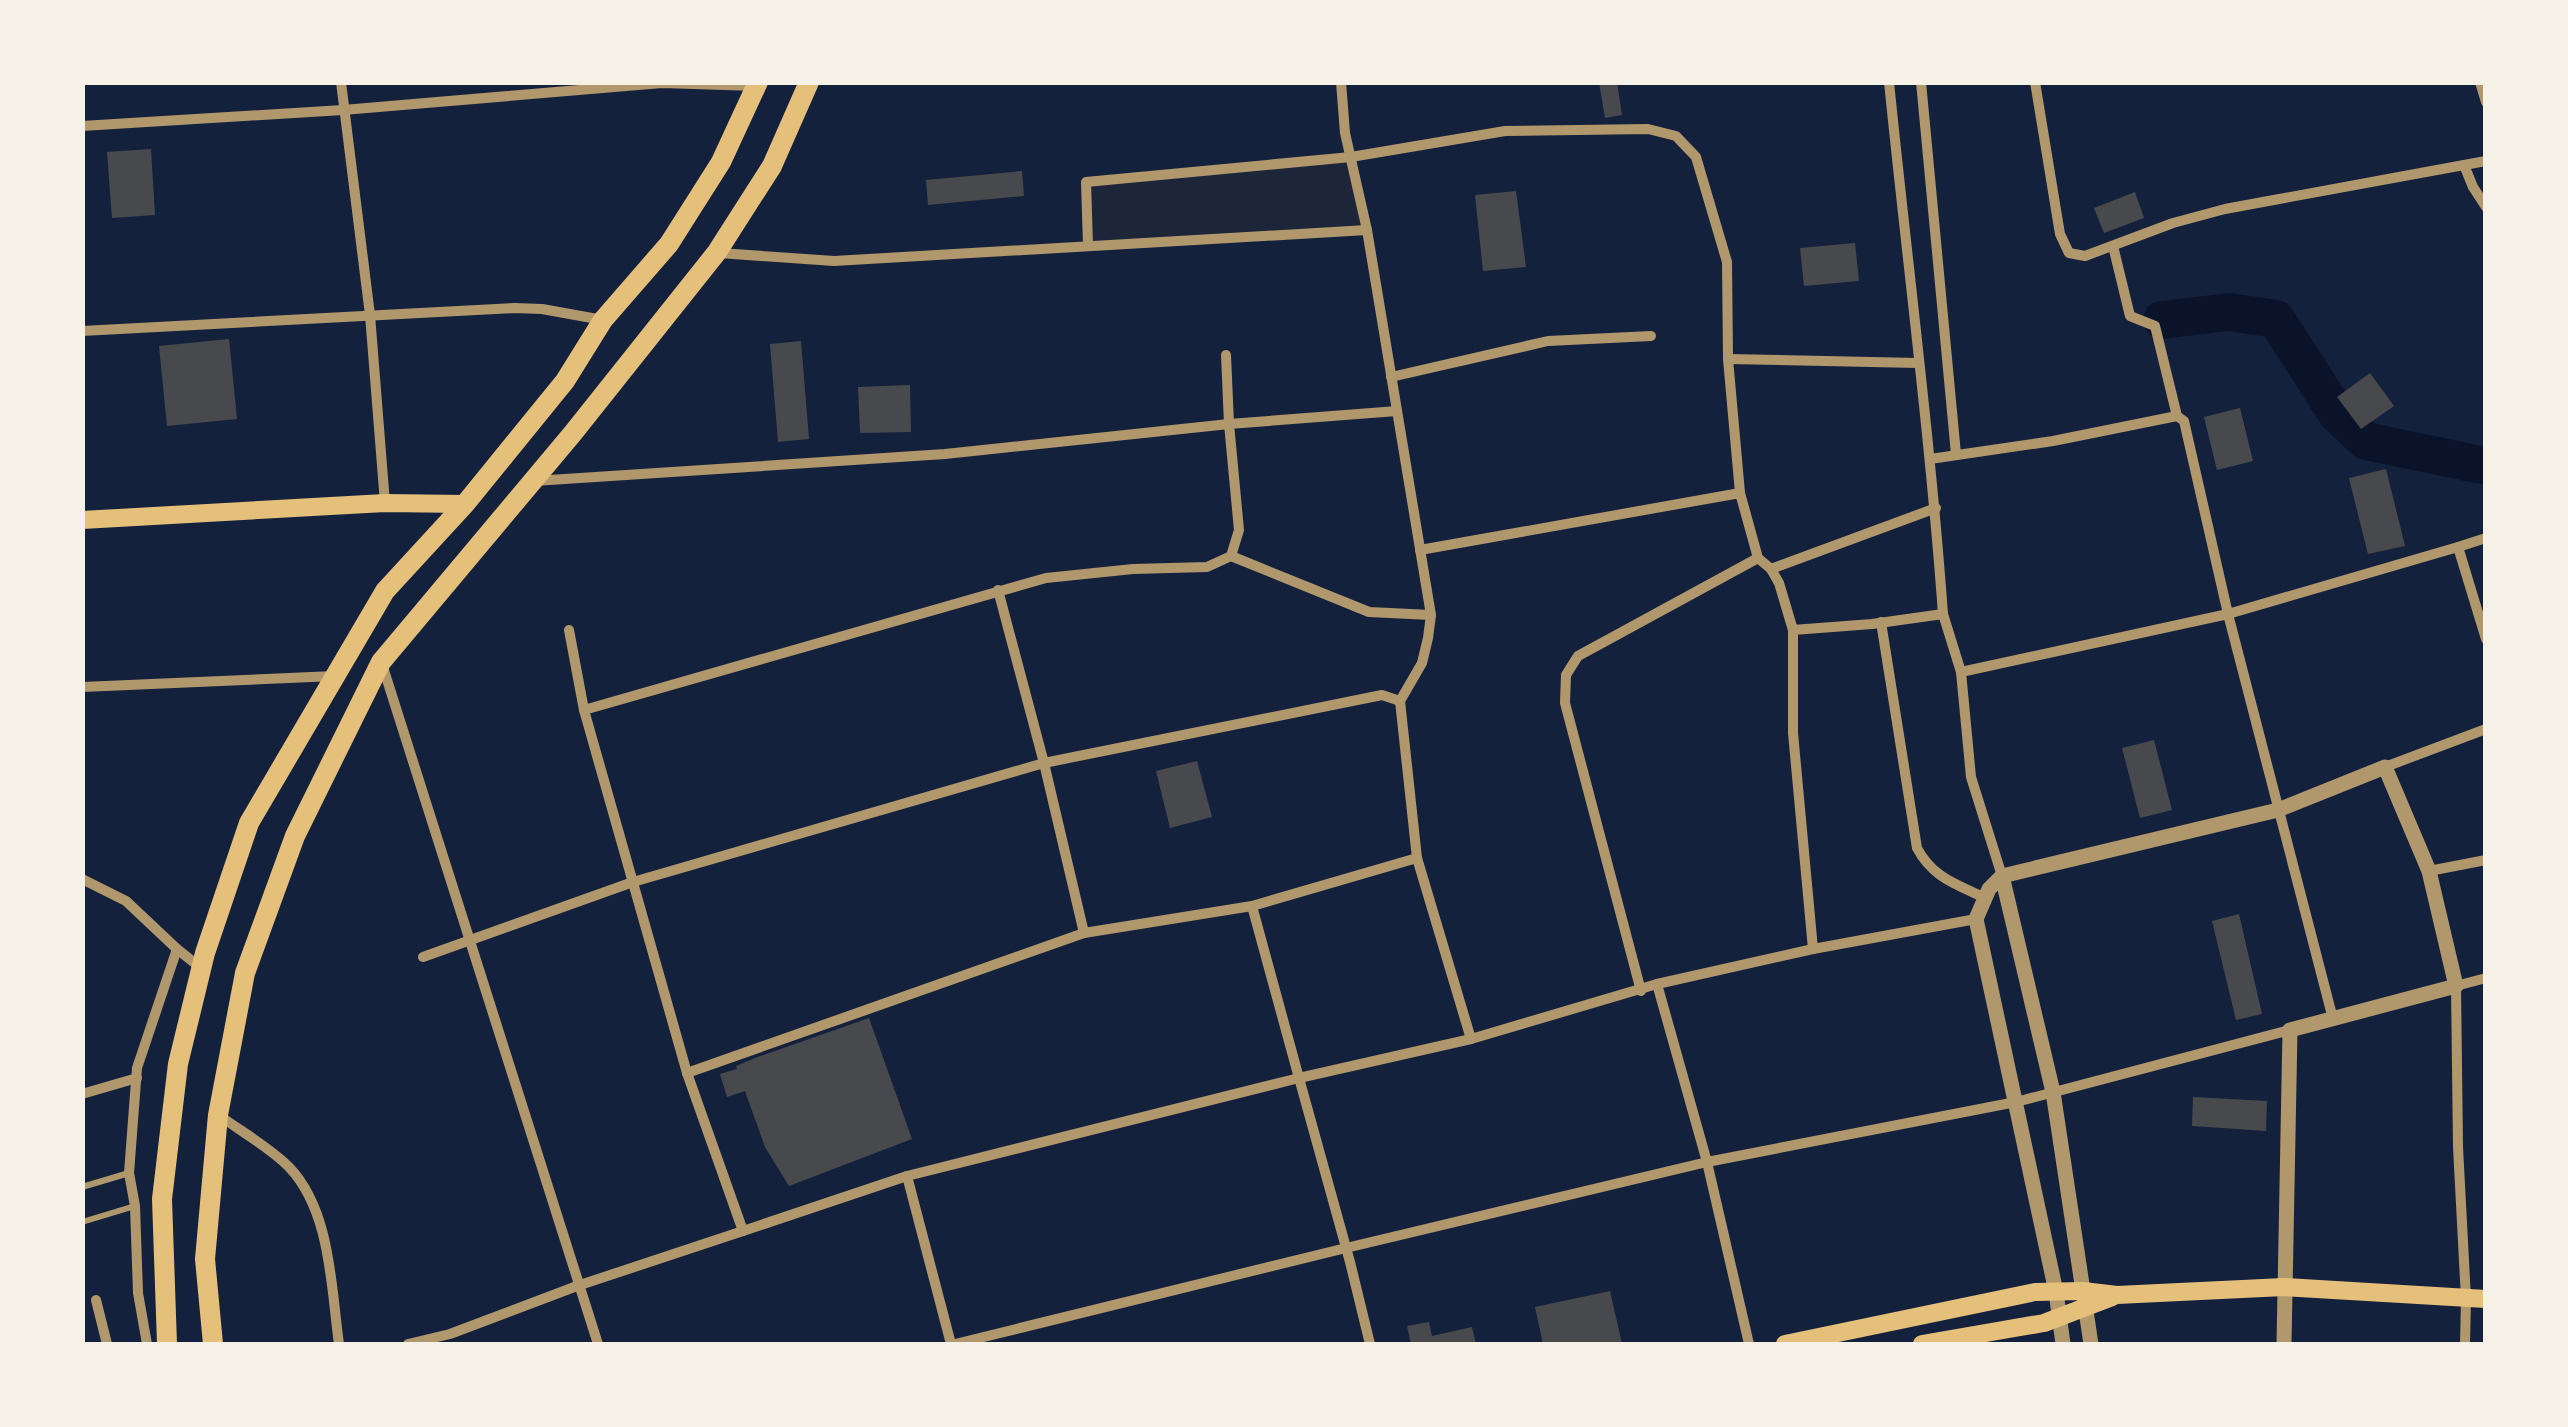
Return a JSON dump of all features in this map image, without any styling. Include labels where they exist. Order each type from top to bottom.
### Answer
[{"type":"main road","points":[[213,1344],[205,1259],[218,1114],[245,973],[295,836],[381,662],[718,252],[772,166],[808,82]]},
{"type":"main road","points":[[168,1344],[162,1200],[178,1064],[202,968],[249,823],[385,591],[465,504],[565,381],[603,320],[669,244],[721,162],[757,84]]},
{"type":"main road","points":[[82,520],[385,503],[465,504]]},
{"type":"main road","points":[[1785,1344],[2035,1292],[2085,1299],[2117,1294],[2284,1288],[2486,1299]]},
{"type":"main road","points":[[1922,1344],[2060,1318],[2085,1299]]},
{"type":"street","points":[[341,82],[370,315],[385,503]]},
{"type":"street","points":[[82,126],[342,110],[662,82],[757,84]]},
{"type":"street","points":[[1341,82],[1346,133],[1431,615],[1422,663],[1400,701],[1416,858],[1471,1039]]},
{"type":"street","points":[[1889,82],[1936,508],[1943,614],[1961,672],[1971,777],[2002,876],[2053,1092],[2091,1344]]},
{"type":"street","points":[[1920,82],[1956,454]]},
{"type":"street","points":[[2034,82],[2060,234],[2069,254],[2086,256],[2225,208],[2486,161]]},
{"type":"street","points":[[2480,82],[2486,102]]},
{"type":"street","points":[[1088,246],[1086,182],[1350,156],[1506,131],[1648,128],[1676,136],[1696,157],[1727,262],[1728,359],[1740,493],[1758,558],[1771,568],[1779,583],[1793,630],[1793,733],[1812,949]]},
{"type":"street","points":[[2464,165],[2472,187],[2486,207]]},
{"type":"street","points":[[718,252],[834,261],[1366,230]]},
{"type":"street","points":[[2112,246],[2130,316],[2155,326],[2177,416],[2184,421],[2228,614],[2332,1019]]},
{"type":"street","points":[[82,331],[542,308],[603,320]]},
{"type":"street","points":[[1391,377],[1548,341],[1651,336]]},
{"type":"street","points":[[1226,355],[1238,530],[1232,556]]},
{"type":"street","points":[[1728,359],[1918,363]]},
{"type":"street","points":[[533,481],[945,454],[1228,424],[1397,411]]},
{"type":"street","points":[[1930,459],[2053,441],[2177,416]]},
{"type":"street","points":[[1420,550],[1740,493]]},
{"type":"street","points":[[1771,568],[1936,508]]},
{"type":"street","points":[[1961,672],[2228,614],[2486,538]]},
{"type":"street","points":[[2458,547],[2486,639]]},
{"type":"street","points":[[584,710],[1046,578],[1207,567],[1232,556],[1369,612],[1431,615]]},
{"type":"street","points":[[1642,991],[1565,703],[1566,675],[1578,656],[1758,558]]},
{"type":"street","points":[[998,590],[1084,933]]},
{"type":"street","points":[[1793,630],[1943,614]]},
{"type":"street","points":[[1881,622],[1918,848],[1926,865],[1985,898]]},
{"type":"street","points":[[569,630],[584,710],[687,1073],[744,1232]]},
{"type":"street","points":[[381,662],[598,1344]]},
{"type":"street","points":[[82,687],[335,676]]},
{"type":"street","points":[[423,957],[633,882],[1044,763],[1382,695],[1400,701]]},
{"type":"street","points":[[2064,1344],[1976,920],[1989,888],[2002,876],[2278,810],[2486,729]]},
{"type":"street","points":[[2385,767],[2429,871],[2456,986],[2458,1147],[2466,1299],[2464,1344]]},
{"type":"street","points":[[687,1073],[1084,933],[1252,906],[1416,858]]},
{"type":"street","points":[[2429,871],[2486,860]]},
{"type":"street","points":[[82,879],[126,902],[202,968]]},
{"type":"street","points":[[1252,906],[1370,1344]]},
{"type":"street","points":[[408,1344],[450,1334],[577,1286],[907,1176],[1471,1039],[1657,984],[1812,949],[1976,920]]},
{"type":"street","points":[[147,1344],[138,1293],[130,1174],[136,1078],[177,949]]},
{"type":"street","points":[[907,1176],[953,1344],[1707,1162],[2016,1102],[2486,978]]},
{"type":"street","points":[[1657,984],[1707,1162],[1750,1344]]},
{"type":"street","points":[[2284,1344],[2290,1030]]},
{"type":"street","points":[[82,1094],[136,1078]]},
{"type":"street","points":[[218,1114],[288,1166],[309,1194],[324,1234],[338,1344]]},
{"type":"street","points":[[96,1300],[108,1344]]},
{"type":"lane","points":[[82,1187],[130,1174]]},
{"type":"lane","points":[[82,1222],[135,1206]]},
{"type":"shaded area","points":[[1351,157],[1367,230],[1088,246],[1086,182]]},
{"type":"building","points":[[1599,82],[1617,82],[1622,115],[1605,118]]},
{"type":"building","points":[[151,149],[155,215],[112,218],[107,152]]},
{"type":"building","points":[[1022,171],[1024,196],[928,205],[926,180]]},
{"type":"building","points":[[1516,191],[1526,267],[1483,271],[1475,195]]},
{"type":"building","points":[[2135,192],[2144,218],[2104,233],[2094,208]]},
{"type":"building","points":[[1855,243],[1859,281],[1804,286],[1800,248]]},
{"type":"building","points":[[229,339],[237,419],[167,426],[159,346]]},
{"type":"building","points":[[801,341],[809,439],[778,442],[770,344]]},
{"type":"building","points":[[2370,373],[2394,406],[2361,429],[2337,397]]},
{"type":"building","points":[[910,385],[911,432],[860,433],[858,387]]},
{"type":"building","points":[[2240,408],[2253,461],[2217,470],[2204,417]]},
{"type":"building","points":[[2386,469],[2405,546],[2368,554],[2349,478]]},
{"type":"building","points":[[2154,740],[2172,810],[2140,818],[2122,748]]},
{"type":"building","points":[[1197,761],[1212,817],[1170,828],[1156,771]]},
{"type":"building","points":[[2239,914],[2262,1014],[2236,1020],[2212,921]]},
{"type":"building","points":[[869,1018],[912,1139],[789,1186],[765,1147],[745,1091],[727,1097],[720,1074]]},
{"type":"building","points":[[2193,1097],[2267,1101],[2266,1131],[2192,1126]]},
{"type":"building","points":[[1610,1291],[1622,1344],[1543,1344],[1535,1307]]},
{"type":"building","points":[[1429,1322],[1432,1336],[1472,1327],[1476,1344],[1411,1344],[1407,1326]]},
{"type":"waterway","points":[[2162,320],[2229,312],[2276,319],[2337,414],[2366,441],[2486,466]]}]
